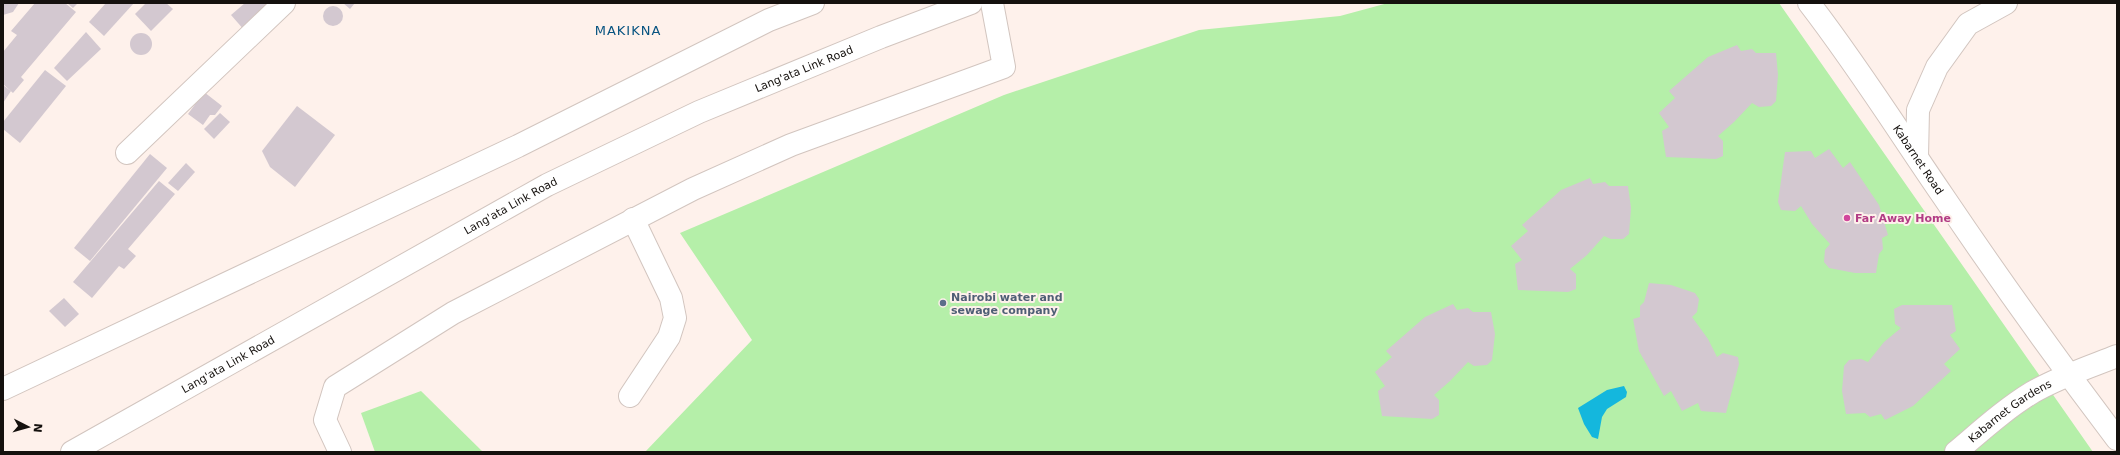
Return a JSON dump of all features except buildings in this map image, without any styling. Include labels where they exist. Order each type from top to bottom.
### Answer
[{"type":"main road","points":[[127,153],[284,3]]},
{"type":"main road","points":[[769,20],[794,3]]},
{"type":"main road","points":[[3,389],[518,146],[769,20],[813,3]]},
{"type":"main road","name":"Lang'ata Link Road","points":[[72,452],[547,185],[699,112],[881,37],[971,3]]},
{"type":"main road","points":[[340,452],[325,420],[335,387],[453,313],[692,189],[791,145],[1004,67],[992,3]]},
{"type":"main road","name":"Kabarnet Road","points":[[1809,3],[1839,41],[1917,157],[2068,375],[2117,439]]},
{"type":"main road","points":[[1917,157],[1918,110],[1937,67],[1968,24],[2006,3]]},
{"type":"main road","points":[[630,396],[669,337],[675,318],[671,298],[633,219]]},
{"type":"main road","name":"Kabarnet Gardens","points":[[1956,452],[1990,423],[2034,392],[2068,375],[2117,356]]},
{"type":"green space","points":[[1388,3],[1779,3],[2093,452],[645,452],[752,340],[680,233],[1004,95],[1199,30],[1340,16]]},
{"type":"green space","points":[[421,391],[483,452],[375,452],[361,413]]},
{"type":"water","points":[[1624,386],[1627,392],[1626,397],[1607,409],[1602,417],[1598,439],[1592,437],[1584,424],[1578,408],[1607,390]]},
{"type":"place","name":"Far Away Home","points":[[1847,218]]},
{"type":"place","name":"Nairobi water and sewage company","points":[[943,303]]},
{"type":"district","name":"MAKIKNA","points":[[628,30]]}]
